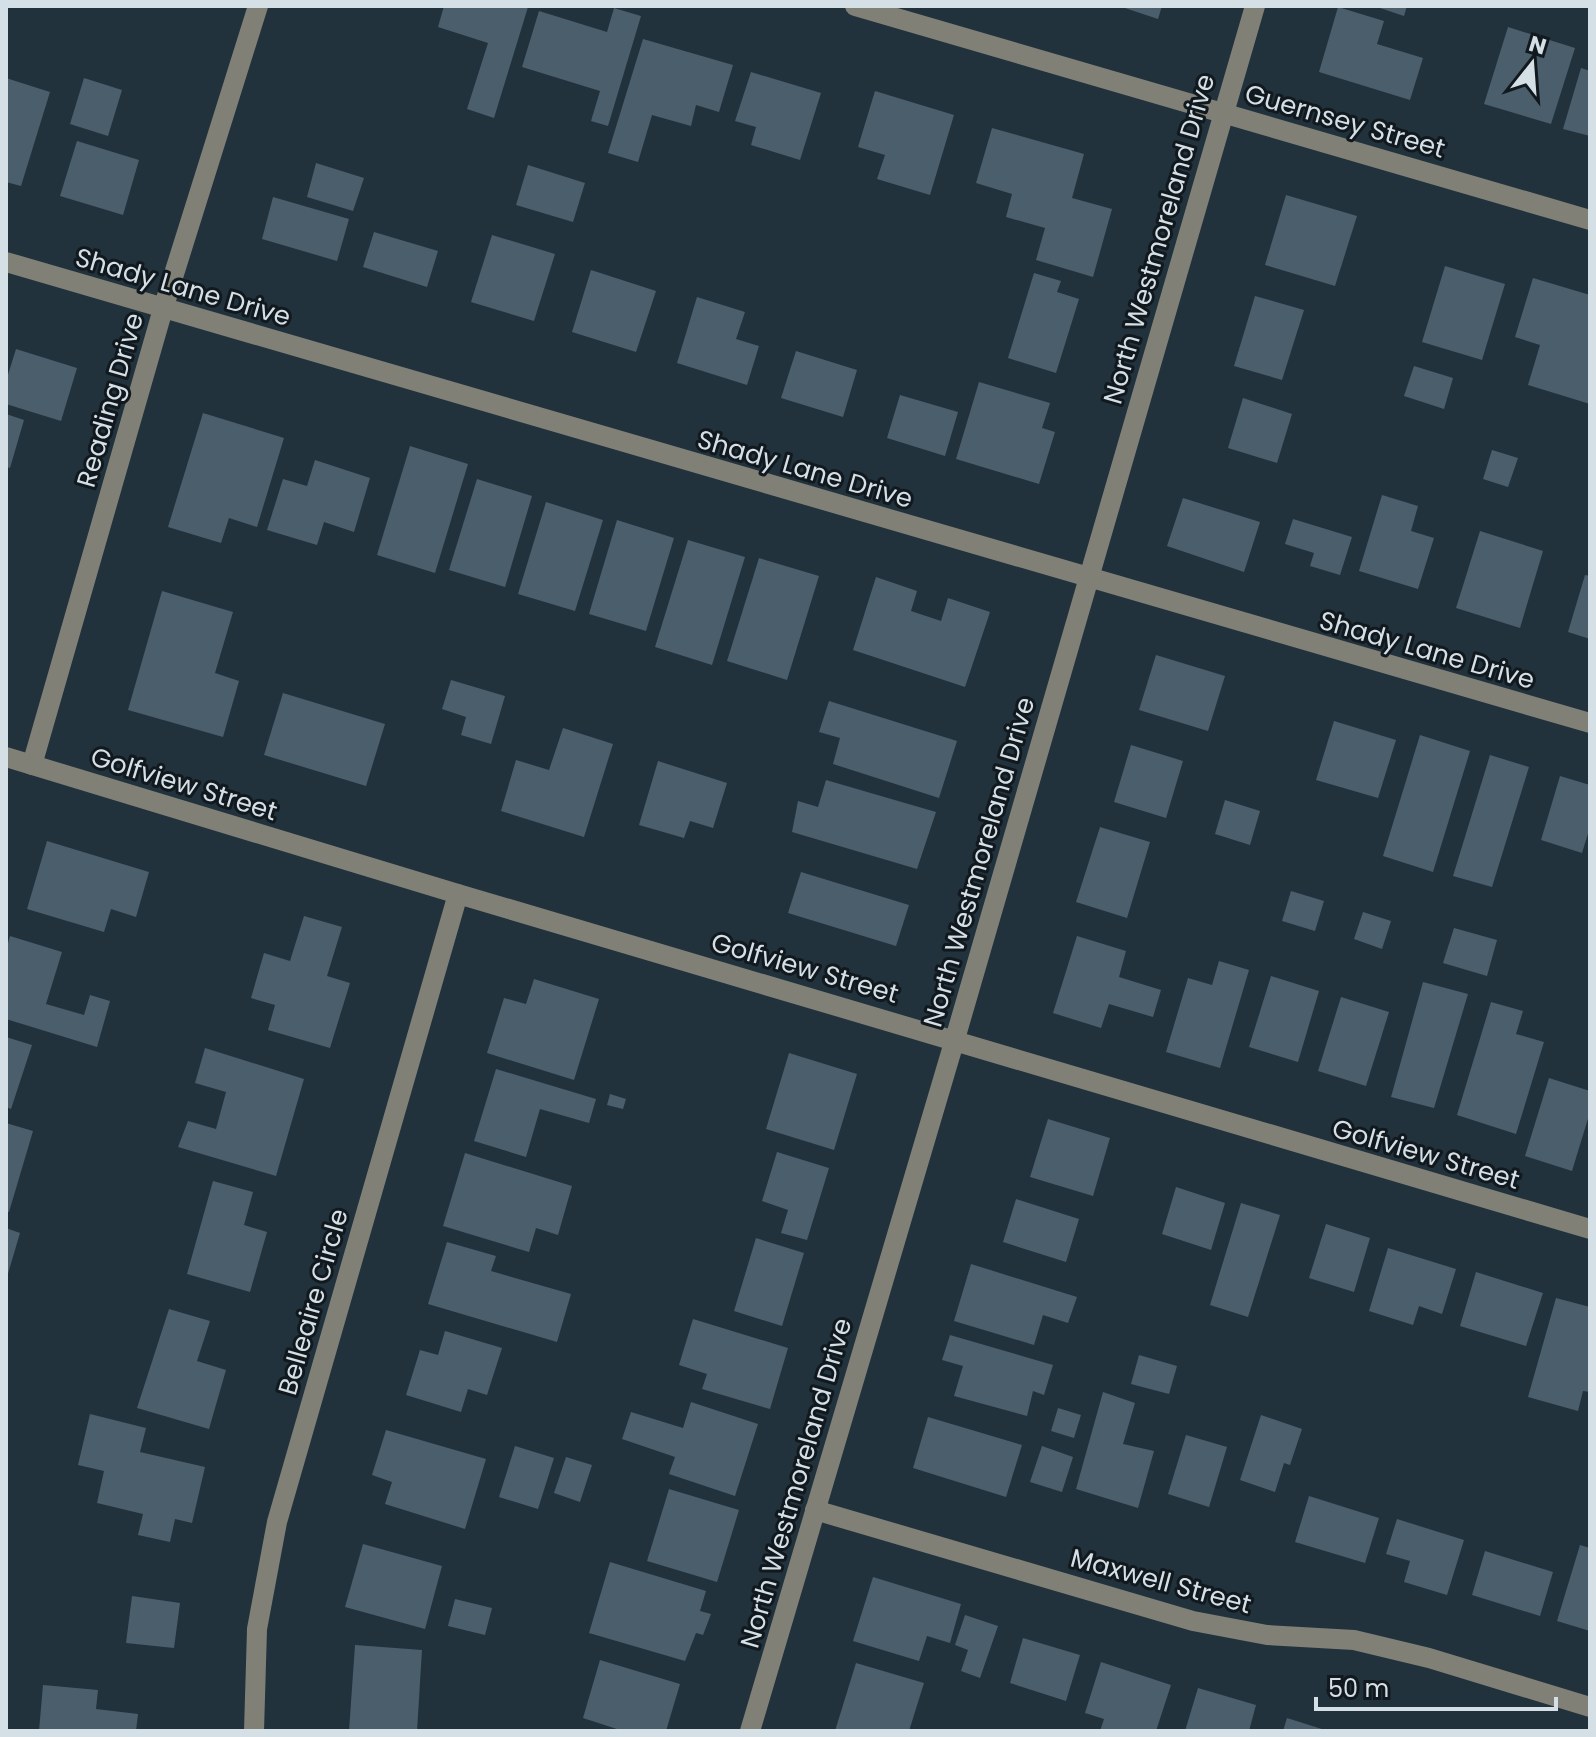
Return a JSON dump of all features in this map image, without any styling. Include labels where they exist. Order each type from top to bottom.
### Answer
[{"type":"street","name":"Reading Drive","points":[[32,765],[163,309],[258,6]]},
{"type":"street","name":"Guernsey Street","points":[[855,6],[1590,220]]},
{"type":"street","name":"North Westmoreland Drive","points":[[750,1731],[1255,6]]},
{"type":"street","name":"Shady Lane Drive","points":[[6,262],[1590,723]]},
{"type":"street","name":"Golfview Street","points":[[6,757],[1590,1229]]},
{"type":"street","name":"Belleaire Circle","points":[[254,1731],[257,1629],[277,1522],[458,894]]},
{"type":"street","name":"Maxwell Street","points":[[815,1510],[1193,1621],[1267,1635],[1354,1640],[1429,1658],[1590,1707]]},
{"type":"building","points":[[444,6],[528,7],[494,118],[467,109],[488,43],[438,27]]},
{"type":"building","points":[[1119,6],[1162,6],[1158,19]]},
{"type":"building","points":[[1374,6],[1407,6],[1404,16]]},
{"type":"building","points":[[1338,7],[1384,21],[1377,44],[1423,58],[1410,100],[1319,72]]},
{"type":"building","points":[[614,8],[641,16],[608,126],[591,121],[600,91],[522,67],[539,11],[607,32]]},
{"type":"building","points":[[1508,27],[1575,48],[1551,124],[1484,104]]},
{"type":"building","points":[[643,39],[733,65],[719,112],[696,105],[691,126],[652,115],[638,162],[608,153]]},
{"type":"building","points":[[1581,68],[1590,71],[1590,136],[1563,129]]},
{"type":"building","points":[[751,72],[821,93],[800,160],[751,145],[756,127],[735,121]]},
{"type":"building","points":[[6,78],[50,92],[21,186],[6,182]]},
{"type":"building","points":[[84,78],[122,90],[108,136],[70,124]]},
{"type":"building","points":[[875,91],[954,115],[930,195],[877,179],[885,155],[858,147]]},
{"type":"building","points":[[992,128],[1084,154],[1072,198],[1112,209],[1093,277],[1036,260],[1045,228],[1006,217],[1012,194],[976,183]]},
{"type":"building","points":[[77,141],[139,160],[123,215],[60,196]]},
{"type":"building","points":[[316,163],[364,178],[353,211],[307,197]]},
{"type":"building","points":[[528,165],[585,183],[573,222],[516,205]]},
{"type":"building","points":[[1286,195],[1357,216],[1335,286],[1265,265]]},
{"type":"building","points":[[273,197],[349,219],[337,261],[262,239]]},
{"type":"building","points":[[374,232],[438,251],[427,287],[363,267]]},
{"type":"building","points":[[492,235],[555,254],[534,321],[471,302]]},
{"type":"building","points":[[1445,266],[1505,284],[1482,360],[1422,342]]},
{"type":"building","points":[[591,270],[656,291],[636,352],[572,332]]},
{"type":"building","points":[[1034,273],[1061,281],[1057,292],[1079,299],[1056,373],[1008,358]]},
{"type":"building","points":[[1533,278],[1590,295],[1590,404],[1528,385],[1540,345],[1515,337]]},
{"type":"building","points":[[1255,296],[1304,310],[1282,380],[1234,366]]},
{"type":"building","points":[[697,297],[745,312],[736,339],[759,346],[747,385],[677,363]]},
{"type":"building","points":[[16,349],[77,368],[61,421],[6,404],[6,381]]},
{"type":"building","points":[[796,351],[857,370],[843,417],[781,398]]},
{"type":"building","points":[[1414,366],[1453,378],[1444,409],[1404,396]]},
{"type":"building","points":[[979,382],[1050,403],[1042,428],[1055,432],[1039,484],[956,459]]},
{"type":"building","points":[[900,395],[958,412],[945,456],[887,438]]},
{"type":"building","points":[[1243,398],[1292,414],[1277,463],[1228,448]]},
{"type":"building","points":[[203,413],[284,438],[257,527],[229,518],[221,543],[168,527]]},
{"type":"building","points":[[6,414],[24,420],[10,468],[6,467]]},
{"type":"building","points":[[410,446],[468,464],[435,573],[377,555]]},
{"type":"building","points":[[1492,450],[1518,458],[1508,487],[1483,479]]},
{"type":"building","points":[[315,460],[370,478],[354,532],[324,522],[317,545],[267,530],[283,479],[307,486]]},
{"type":"building","points":[[477,479],[532,496],[505,587],[449,570]]},
{"type":"building","points":[[1382,495],[1418,506],[1411,531],[1434,538],[1418,589],[1359,571]]},
{"type":"building","points":[[1183,498],[1260,522],[1244,572],[1167,546]]},
{"type":"building","points":[[546,502],[603,520],[575,611],[518,594]]},
{"type":"building","points":[[1293,519],[1352,537],[1340,575],[1310,566],[1314,553],[1285,544]]},
{"type":"building","points":[[617,520],[674,538],[646,631],[589,614]]},
{"type":"building","points":[[1480,531],[1543,551],[1520,628],[1456,608]]},
{"type":"building","points":[[688,540],[745,557],[712,665],[655,647]]},
{"type":"building","points":[[759,558],[819,576],[787,680],[727,661]]},
{"type":"building","points":[[1585,575],[1590,576],[1590,639],[1568,632]]},
{"type":"building","points":[[876,577],[917,591],[911,611],[941,621],[948,598],[990,612],[965,687],[853,650]]},
{"type":"building","points":[[162,591],[233,612],[215,673],[239,681],[223,737],[128,710]]},
{"type":"building","points":[[1156,655],[1225,676],[1208,731],[1139,710]]},
{"type":"building","points":[[451,680],[505,696],[491,744],[461,735],[466,717],[442,709]]},
{"type":"building","points":[[283,693],[385,724],[366,786],[264,755]]},
{"type":"building","points":[[829,701],[957,741],[939,798],[833,764],[840,738],[819,732]]},
{"type":"building","points":[[1334,721],[1396,740],[1378,798],[1316,780]]},
{"type":"building","points":[[563,728],[613,744],[584,837],[501,811],[516,760],[549,770]]},
{"type":"building","points":[[1420,735],[1470,751],[1433,872],[1383,856]]},
{"type":"building","points":[[1131,745],[1183,761],[1166,818],[1114,802]]},
{"type":"building","points":[[1490,755],[1529,767],[1492,887],[1453,876]]},
{"type":"building","points":[[658,761],[727,783],[713,828],[690,821],[684,838],[639,825]]},
{"type":"building","points":[[1560,776],[1590,785],[1590,827],[1582,853],[1541,840]]},
{"type":"building","points":[[826,780],[936,812],[917,869],[792,832],[798,801],[818,807]]},
{"type":"building","points":[[1225,800],[1260,811],[1250,845],[1215,834]]},
{"type":"building","points":[[1100,827],[1150,842],[1127,918],[1076,902]]},
{"type":"building","points":[[47,841],[149,872],[136,917],[111,909],[104,932],[27,909]]},
{"type":"building","points":[[801,872],[909,905],[896,946],[788,913]]},
{"type":"building","points":[[1291,891],[1324,901],[1315,931],[1282,921]]},
{"type":"building","points":[[1363,912],[1391,921],[1382,949],[1354,939]]},
{"type":"building","points":[[304,916],[342,927],[327,976],[350,983],[330,1048],[268,1030],[275,1005],[251,998],[264,953],[290,961]]},
{"type":"building","points":[[1454,928],[1497,940],[1487,976],[1443,963]]},
{"type":"building","points":[[10,936],[62,952],[46,1004],[84,1015],[90,995],[110,1001],[97,1047],[6,1019],[6,950]]},
{"type":"building","points":[[1077,936],[1126,951],[1119,977],[1161,990],[1153,1017],[1109,1004],[1101,1028],[1053,1013]]},
{"type":"building","points":[[1219,961],[1249,970],[1220,1068],[1166,1052],[1188,978],[1212,985]]},
{"type":"building","points":[[1271,976],[1319,991],[1298,1062],[1249,1047]]},
{"type":"building","points":[[534,979],[599,999],[574,1080],[487,1053],[504,998],[526,1004]]},
{"type":"building","points":[[1423,982],[1468,994],[1434,1108],[1391,1097]]},
{"type":"building","points":[[1341,997],[1389,1012],[1366,1086],[1318,1071]]},
{"type":"building","points":[[1491,1002],[1523,1011],[1516,1034],[1544,1042],[1516,1134],[1457,1115]]},
{"type":"building","points":[[6,1037],[32,1045],[11,1109],[6,1107]]},
{"type":"building","points":[[205,1048],[304,1079],[276,1176],[178,1147],[188,1121],[216,1129],[226,1092],[195,1083]]},
{"type":"building","points":[[789,1053],[857,1074],[834,1150],[766,1129]]},
{"type":"building","points":[[496,1069],[596,1099],[589,1123],[540,1109],[526,1157],[474,1141]]},
{"type":"building","points":[[1549,1078],[1590,1091],[1590,1112],[1572,1171],[1525,1156]]},
{"type":"building","points":[[610,1094],[626,1099],[623,1109],[607,1105]]},
{"type":"building","points":[[1048,1119],[1110,1138],[1093,1196],[1030,1177]]},
{"type":"building","points":[[6,1123],[33,1131],[9,1212],[6,1211]]},
{"type":"building","points":[[777,1152],[829,1168],[807,1240],[781,1233],[788,1210],[762,1201]]},
{"type":"building","points":[[465,1153],[572,1186],[558,1235],[536,1228],[529,1252],[443,1226]]},
{"type":"building","points":[[213,1181],[253,1192],[244,1225],[267,1232],[250,1292],[187,1274]]},
{"type":"building","points":[[1176,1187],[1225,1203],[1211,1250],[1162,1234]]},
{"type":"building","points":[[1016,1199],[1079,1219],[1066,1262],[1003,1242]]},
{"type":"building","points":[[1241,1203],[1280,1215],[1248,1317],[1210,1305]]},
{"type":"building","points":[[1326,1224],[1370,1238],[1354,1292],[1309,1278]]},
{"type":"building","points":[[6,1228],[20,1233],[7,1277],[6,1277]]},
{"type":"building","points":[[756,1238],[804,1253],[782,1326],[734,1311]]},
{"type":"building","points":[[447,1242],[496,1256],[491,1271],[571,1294],[557,1342],[428,1304]]},
{"type":"building","points":[[1388,1248],[1456,1269],[1442,1314],[1419,1306],[1413,1325],[1369,1311]]},
{"type":"building","points":[[971,1264],[1077,1297],[1068,1323],[1043,1315],[1034,1345],[954,1321]]},
{"type":"building","points":[[1476,1272],[1543,1293],[1526,1346],[1460,1326]]},
{"type":"building","points":[[1556,1298],[1590,1307],[1590,1392],[1583,1391],[1578,1411],[1528,1397]]},
{"type":"building","points":[[169,1309],[210,1321],[197,1361],[226,1370],[209,1429],[137,1408]]},
{"type":"building","points":[[693,1319],[788,1348],[770,1409],[702,1389],[707,1374],[679,1365]]},
{"type":"building","points":[[445,1331],[502,1348],[487,1395],[468,1389],[461,1412],[406,1395],[420,1350],[438,1355]]},
{"type":"building","points":[[950,1335],[1053,1365],[1044,1395],[1033,1391],[1027,1416],[954,1396],[963,1366],[942,1360]]},
{"type":"building","points":[[1139,1355],[1177,1366],[1169,1394],[1131,1384]]},
{"type":"building","points":[[1103,1392],[1135,1403],[1123,1444],[1154,1451],[1138,1508],[1076,1489]]},
{"type":"building","points":[[691,1402],[758,1424],[735,1496],[669,1474],[675,1457],[622,1439],[631,1412],[683,1428]]},
{"type":"building","points":[[1058,1408],[1081,1415],[1074,1438],[1051,1431]]},
{"type":"building","points":[[90,1414],[146,1428],[140,1452],[205,1467],[192,1523],[175,1519],[170,1542],[138,1535],[143,1514],[97,1503],[104,1471],[78,1465]]},
{"type":"building","points":[[1261,1415],[1302,1429],[1290,1465],[1284,1463],[1275,1492],[1240,1480]]},
{"type":"building","points":[[928,1417],[1022,1445],[1006,1497],[913,1468]]},
{"type":"building","points":[[386,1430],[486,1459],[465,1529],[385,1504],[392,1482],[372,1475]]},
{"type":"building","points":[[1186,1435],[1227,1447],[1209,1507],[1168,1494]]},
{"type":"building","points":[[515,1446],[554,1458],[538,1509],[499,1497]]},
{"type":"building","points":[[1042,1446],[1073,1457],[1062,1492],[1030,1482]]},
{"type":"building","points":[[566,1457],[592,1465],[580,1502],[554,1493]]},
{"type":"building","points":[[669,1489],[739,1510],[717,1582],[647,1561]]},
{"type":"building","points":[[1309,1496],[1379,1518],[1365,1563],[1295,1542]]},
{"type":"building","points":[[1397,1519],[1464,1540],[1447,1595],[1404,1582],[1410,1561],[1386,1554]]},
{"type":"building","points":[[363,1544],[442,1566],[425,1629],[345,1607]]},
{"type":"building","points":[[1580,1545],[1590,1548],[1590,1631],[1557,1621]]},
{"type":"building","points":[[1485,1551],[1553,1572],[1540,1616],[1472,1595]]},
{"type":"building","points":[[610,1562],[706,1591],[700,1611],[711,1614],[703,1635],[696,1633],[685,1661],[589,1633]]},
{"type":"building","points":[[873,1577],[961,1604],[950,1643],[927,1636],[919,1661],[853,1641]]},
{"type":"building","points":[[132,1596],[180,1603],[174,1648],[126,1643]]},
{"type":"building","points":[[455,1599],[492,1608],[485,1635],[448,1626]]},
{"type":"building","points":[[965,1615],[998,1626],[980,1678],[961,1671],[968,1650],[955,1645]]},
{"type":"building","points":[[1023,1638],[1080,1655],[1066,1701],[1010,1683]]},
{"type":"building","points":[[355,1645],[422,1650],[417,1731],[349,1731]]},
{"type":"building","points":[[600,1660],[680,1684],[666,1731],[623,1731],[583,1718]]},
{"type":"building","points":[[1101,1662],[1171,1685],[1156,1731],[1100,1731],[1104,1719],[1085,1713]]},
{"type":"building","points":[[856,1663],[924,1683],[909,1731],[835,1731]]},
{"type":"building","points":[[43,1685],[98,1690],[96,1709],[138,1714],[136,1731],[39,1731]]},
{"type":"building","points":[[1198,1688],[1256,1705],[1249,1731],[1185,1731]]},
{"type":"building","points":[[1287,1718],[1325,1730],[1325,1731],[1283,1731]]}]
